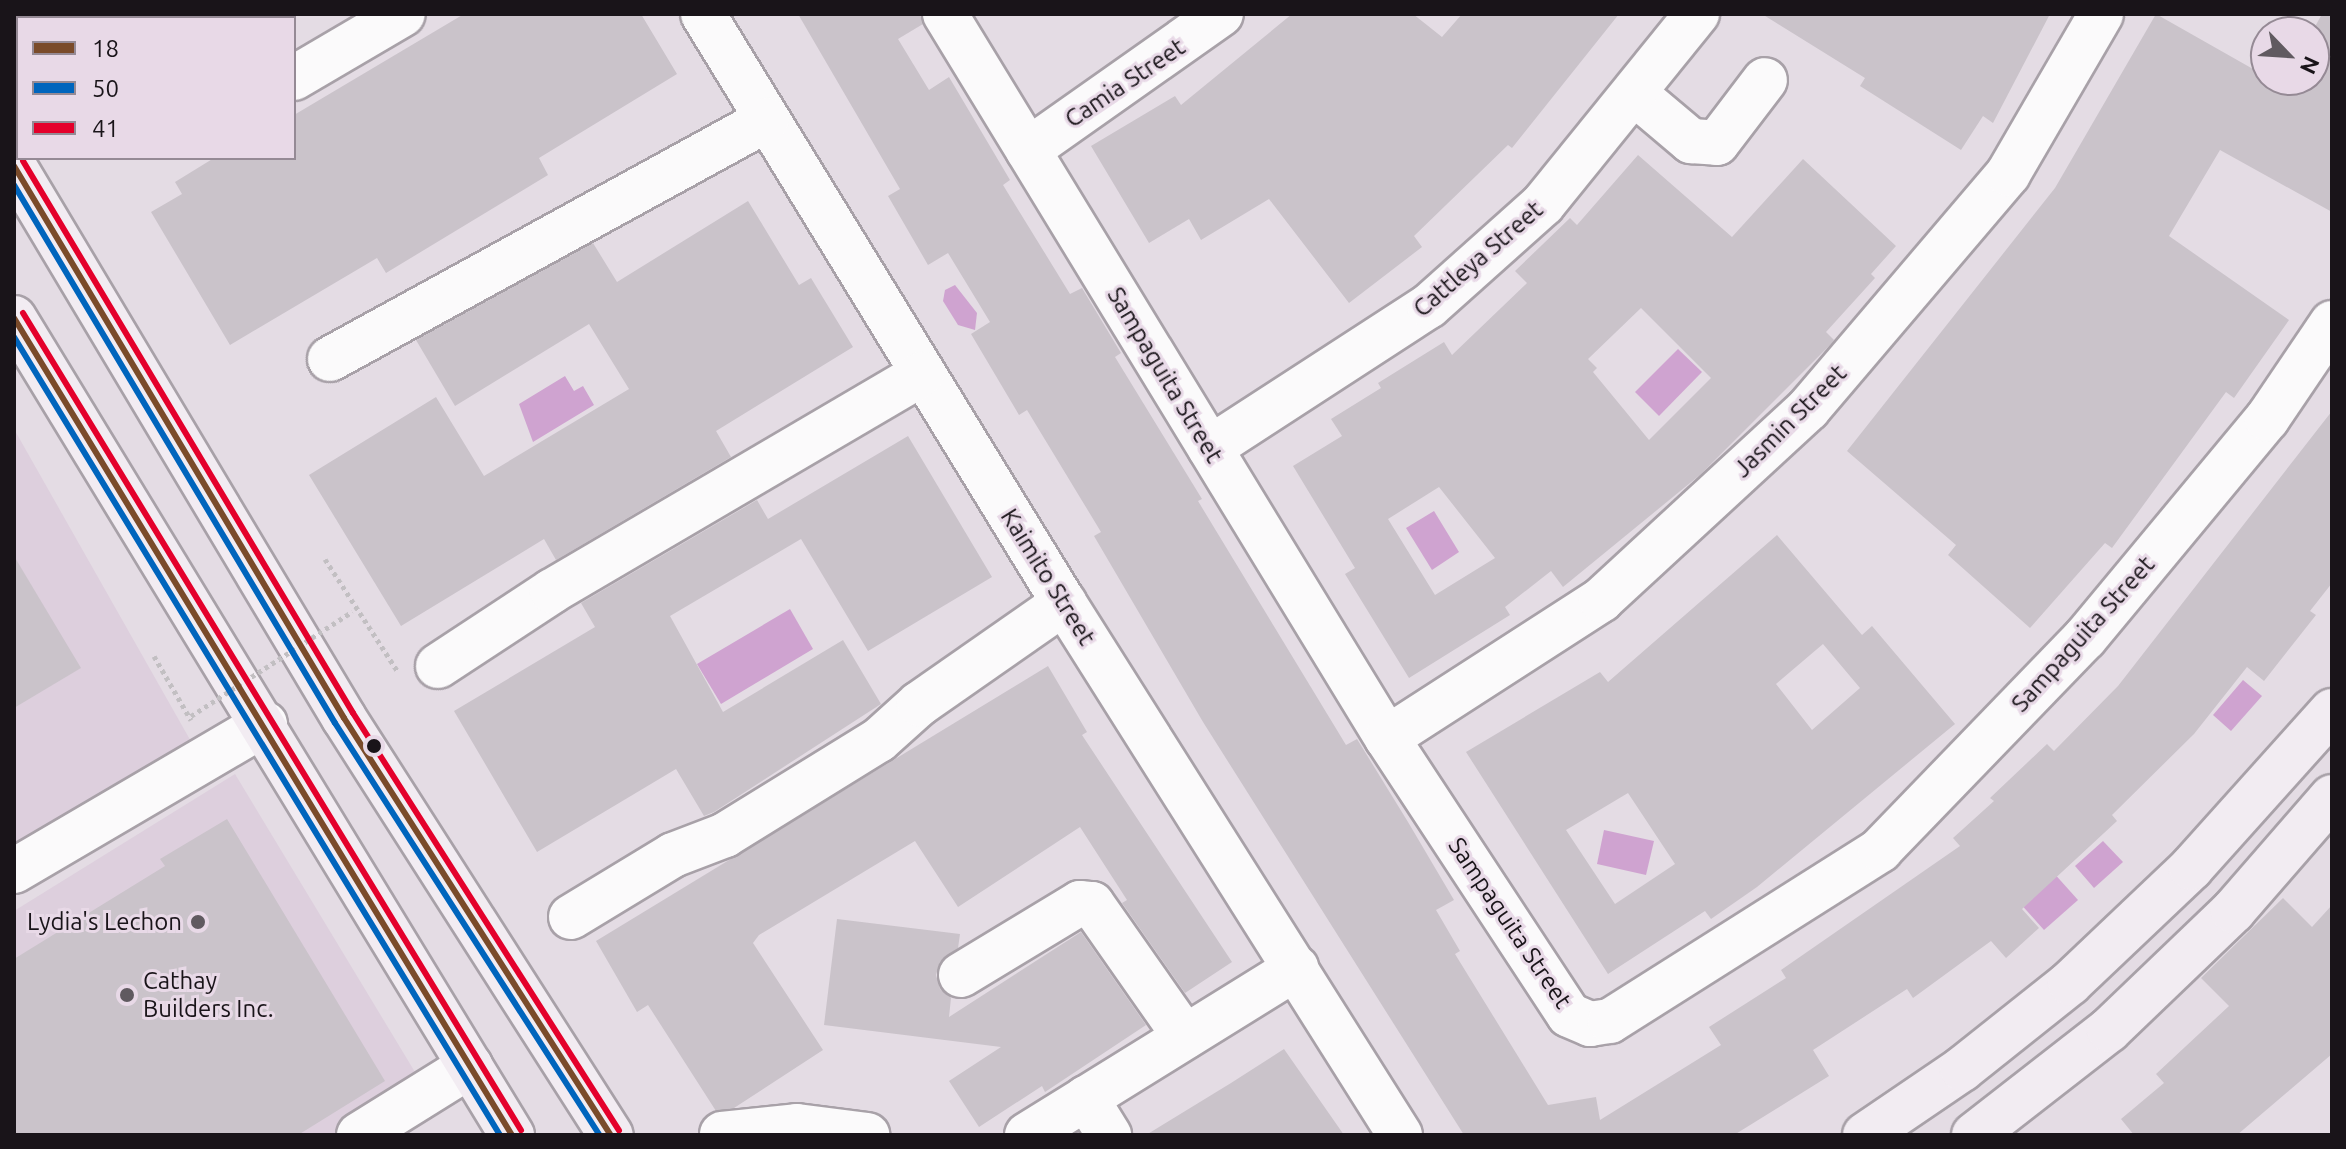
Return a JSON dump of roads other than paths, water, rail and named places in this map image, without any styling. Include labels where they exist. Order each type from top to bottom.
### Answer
[{"type":"main road","points":[[14,166],[344,718],[611,1135]]},
{"type":"main road","points":[[14,318],[273,738],[512,1135]]},
{"type":"main road","points":[[1865,1135],[1962,1069],[2070,983],[2191,868],[2332,711]]},
{"type":"main road","points":[[273,738],[344,718]]},
{"type":"main road","points":[[1994,1130],[2109,1030],[2210,932],[2332,797]]},
{"type":"street","points":[[296,77],[403,14]]},
{"type":"street","name":"Kaimito Street","points":[[703,14],[1064,603],[1400,1135]]},
{"type":"street","name":"Sampaguita Street","points":[[945,14],[1387,738],[1569,1015],[1590,1024],[1610,1021],[1880,850],[2085,638],[2267,419],[2332,323]]},
{"type":"street","name":"Camia Street","points":[[1028,150],[1221,14]]},
{"type":"street","name":"Cattleya Street","points":[[1210,448],[1429,306],[1543,204],[1697,14]]},
{"type":"street","name":"Jasmin Street","points":[[1387,738],[1601,600],[1808,409],[2008,174],[2101,14]]},
{"type":"street","points":[[1634,93],[1691,141],[1717,143],[1765,80]]},
{"type":"street","points":[[330,359],[767,120]]},
{"type":"street","points":[[418,670],[922,374]]},
{"type":"street","points":[[571,917],[673,855],[725,835],[879,740],[919,704],[1064,603]]},
{"type":"street","points":[[14,871],[273,738]]},
{"type":"street","points":[[961,975],[1080,903],[1092,904],[1185,1037]]},
{"type":"street","points":[[1027,1135],[1296,968]]},
{"type":"street","points":[[359,1135],[470,1066]]},
{"type":"street","points":[[1086,1098],[1109,1135]]},
{"type":"street","points":[[722,1134],[797,1126],[867,1135]]},
{"type":"place","name":"Lydia's Lechon","points":[[198,922]]},
{"type":"place","name":"Cathay Builders Inc.","points":[[127,995]]}]
